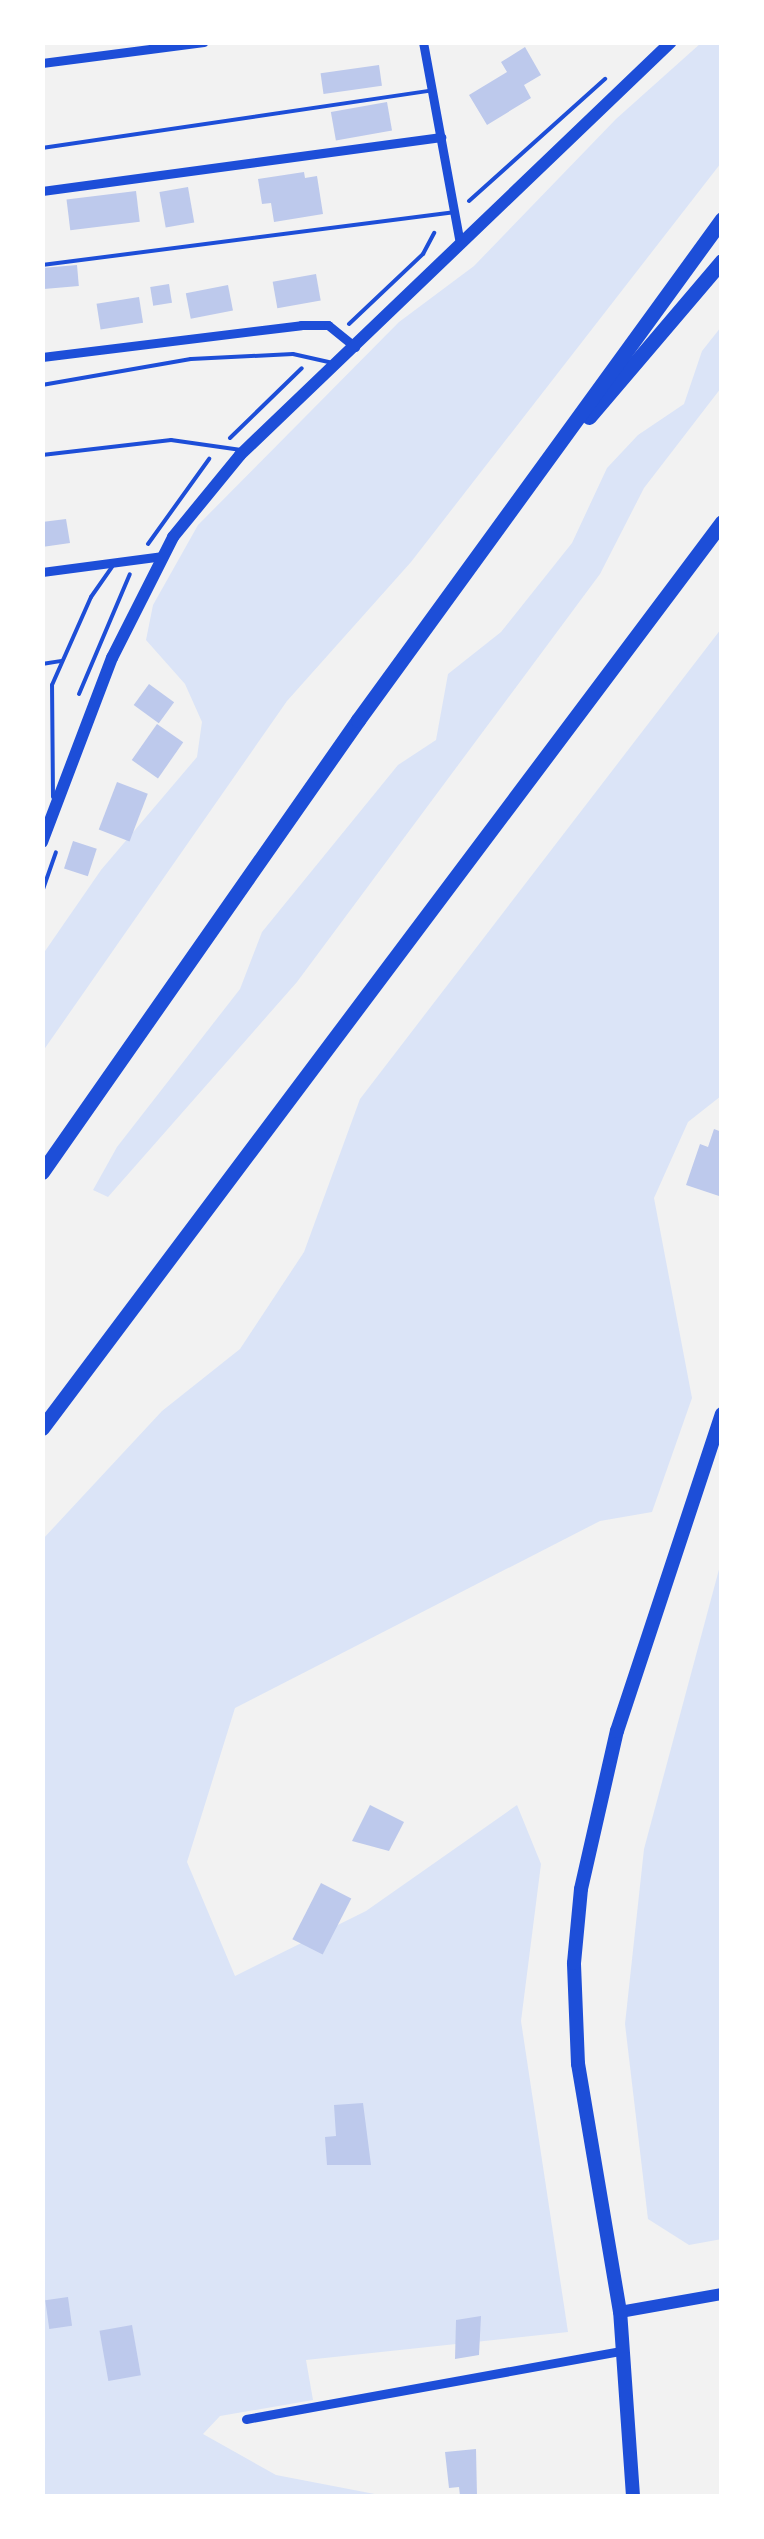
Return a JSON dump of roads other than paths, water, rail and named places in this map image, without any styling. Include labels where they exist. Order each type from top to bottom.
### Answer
[{"type":"highway","points":[[42,1172],[722,219]]},
{"type":"highway","points":[[528,488],[722,261]]},
{"type":"highway","points":[[42,1428],[722,522]]},
{"type":"main road","points":[[42,842],[48,808],[112,658],[163,556],[245,450],[355,347],[459,239],[671,42]]},
{"type":"main road","points":[[633,2496],[620,2312],[578,2064],[574,1963],[581,1889],[617,1731],[722,1414]]},
{"type":"main road","points":[[620,2312],[722,2294]]},
{"type":"street","points":[[42,63],[204,42]]},
{"type":"street","points":[[423,42],[459,239]]},
{"type":"street","points":[[42,191],[441,137]]},
{"type":"street","points":[[42,357],[300,325],[328,325],[355,347]]},
{"type":"street","points":[[42,572],[112,566],[163,556]]},
{"type":"street","points":[[246,2419],[624,2350]]},
{"type":"lane","points":[[42,148],[432,90]]},
{"type":"lane","points":[[42,266],[454,212]]},
{"type":"lane","points":[[42,385],[192,359],[293,354],[337,364]]},
{"type":"lane","points":[[42,454],[171,440],[245,450]]},
{"type":"lane","points":[[48,808],[52,685],[112,566]]},
{"type":"lane","points":[[42,664],[62,661]]}]
